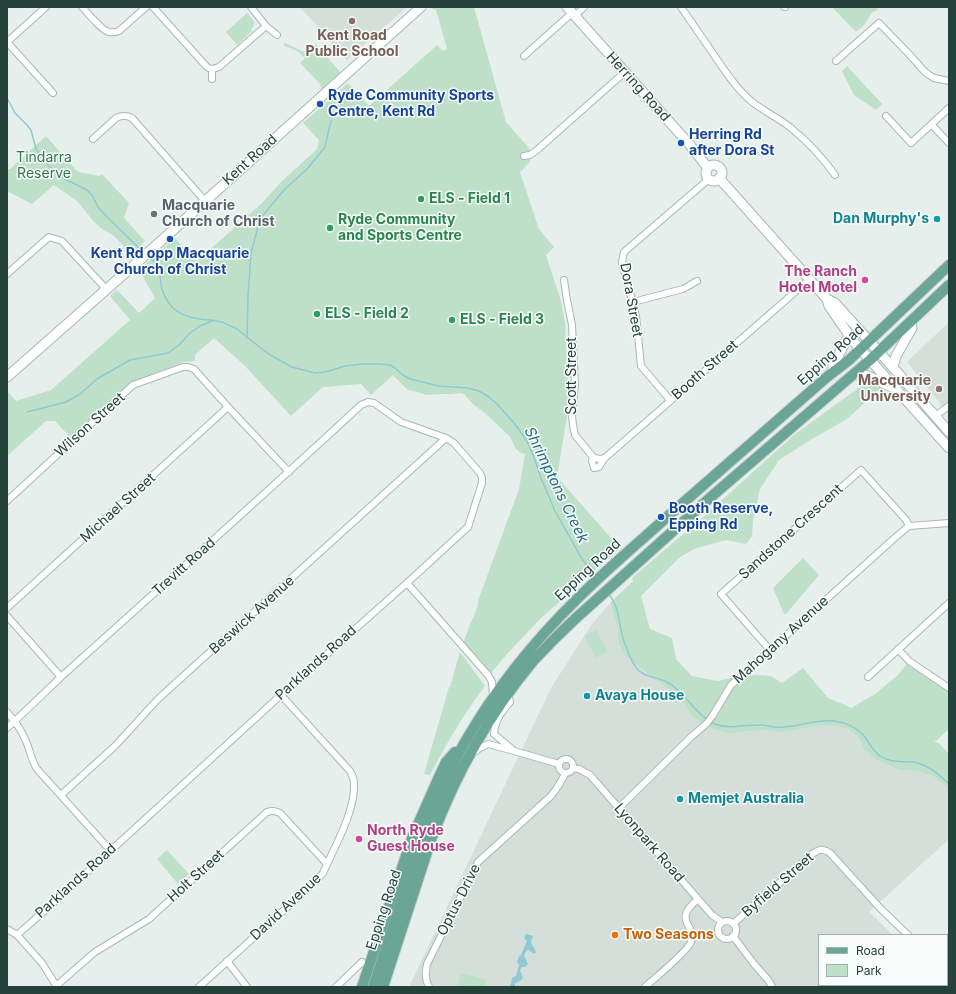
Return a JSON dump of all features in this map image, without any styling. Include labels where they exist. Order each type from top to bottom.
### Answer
[{"type":"main road","name":"Epping Road","points":[[373,987],[429,818],[465,742],[514,670],[539,640],[580,596],[608,569],[848,360],[949,265]]},
{"type":"main road","name":"Epping Road","points":[[383,987],[437,823],[453,786],[467,758],[491,718],[508,693],[534,660],[554,639],[616,581],[879,352],[949,285]]},
{"type":"main road","points":[[362,987],[404,858],[420,816],[446,762],[465,742]]},
{"type":"main road","points":[[390,987],[406,928],[411,901]]},
{"type":"street","points":[[46,7],[7,42],[53,93]]},
{"type":"street","points":[[82,7],[103,29],[114,33],[119,31],[146,7]]},
{"type":"street","points":[[153,7],[206,66],[212,69],[219,67],[266,26]]},
{"type":"street","points":[[252,7],[266,26],[277,35]]},
{"type":"street","name":"Kent Road","points":[[7,377],[421,7]]},
{"type":"street","points":[[524,56],[571,12],[584,7]]},
{"type":"street","points":[[681,7],[729,77],[740,90],[751,101],[791,128],[814,149],[835,175]]},
{"type":"street","name":"Herring Road","points":[[571,12],[690,145],[708,168]]},
{"type":"street","points":[[836,61],[879,23],[925,72],[934,78],[949,81]]},
{"type":"street","points":[[212,69],[212,79]]},
{"type":"street","points":[[524,156],[530,155],[537,150],[625,72]]},
{"type":"street","points":[[886,116],[911,143],[949,108]]},
{"type":"street","points":[[93,139],[116,118],[126,115],[132,118],[205,200]]},
{"type":"street","points":[[932,125],[949,142]]},
{"type":"street","points":[[713,166],[718,167],[721,171],[719,178],[716,181],[713,181],[707,177],[706,172],[708,168],[713,166]]},
{"type":"street","points":[[719,178],[810,279],[827,300],[829,306],[860,349],[949,448]]},
{"type":"street","name":"Dora Street","points":[[670,400],[641,366],[636,316],[622,257],[624,252],[709,179]]},
{"type":"street","points":[[7,274],[49,237],[62,241],[106,289]]},
{"type":"street","name":"Booth Street","points":[[602,459],[810,279]]},
{"type":"street","name":"Scott Street","points":[[564,280],[572,325],[575,385],[572,416],[573,426],[575,435],[593,457],[596,459],[602,459]]},
{"type":"street","points":[[633,302],[683,289],[697,281]]},
{"type":"street","points":[[827,300],[835,303],[935,416],[947,427]]},
{"type":"street","points":[[893,367],[896,356],[912,328],[911,321]]},
{"type":"street","points":[[834,372],[833,366],[849,335]]},
{"type":"street","name":"Wilson Street","points":[[7,501],[133,386],[183,367],[188,367],[194,369],[228,407]]},
{"type":"street","points":[[854,374],[861,373],[895,388]]},
{"type":"street","name":"Parklands Road","points":[[17,935],[468,527],[482,483],[480,472],[454,444],[446,438],[401,422],[374,403],[368,402],[361,405]]},
{"type":"street","name":"Trevitt Road","points":[[7,728],[61,677],[174,577],[361,405]]},
{"type":"street","points":[[935,416],[949,406]]},
{"type":"street","points":[[228,407],[289,472]]},
{"type":"street","name":"Michael Street","points":[[7,608],[228,407]]},
{"type":"street","name":"Beswick Avenue","points":[[61,795],[115,746],[158,699],[446,438]]},
{"type":"street","name":"Sandstone Crescent","points":[[770,650],[721,594],[861,470],[906,520],[909,526]]},
{"type":"street","points":[[909,526],[949,523]]},
{"type":"street","name":"Mahogany Avenue","points":[[619,808],[710,719],[731,685],[909,526]]},
{"type":"street","points":[[407,583],[490,678],[493,699]]},
{"type":"street","points":[[868,677],[949,603]]},
{"type":"street","points":[[7,616],[61,677]]},
{"type":"street","points":[[898,649],[909,661],[949,688]]},
{"type":"street","points":[[508,693],[510,702],[495,725],[494,734],[514,751]]},
{"type":"street","name":"David Avenue","points":[[199,987],[317,880],[323,873],[349,814],[354,783],[350,771],[281,695]]},
{"type":"street","points":[[7,712],[15,720],[26,739],[30,756],[34,764],[110,850]]},
{"type":"street","points":[[467,758],[488,744],[559,764]]},
{"type":"street","points":[[568,759],[572,762],[573,768],[565,773],[560,770],[559,764],[563,760],[568,759]]},
{"type":"street","name":"Lyonpark Road","points":[[573,768],[579,769],[590,775],[712,915],[722,922]]},
{"type":"street","name":"Optus Drive","points":[[429,987],[425,975],[427,964],[478,862],[551,796],[558,788],[565,773]]},
{"type":"street","name":"Holt Street","points":[[56,987],[95,952],[149,919],[271,810],[280,813],[327,864]]},
{"type":"street","name":"Byfield Street","points":[[733,924],[812,854],[818,850],[824,850],[830,853],[880,908],[907,934]]},
{"type":"street","points":[[645,987],[683,952],[690,943],[692,936],[686,921],[686,913],[690,906],[698,899]]},
{"type":"street","points":[[728,921],[733,924],[735,931],[733,936],[725,938],[720,935],[718,932],[722,922],[728,921]]},
{"type":"street","points":[[7,929],[17,935],[42,963],[56,987]]},
{"type":"street","points":[[733,936],[769,981],[772,987]]},
{"type":"street","points":[[227,961],[247,987]]},
{"type":"street","points":[[336,987],[362,962]]},
{"type":"shaded area","name":"Kent Road Public School","points":[[300,7],[407,7],[347,60]]},
{"type":"shaded area","name":"Macquarie University","points":[[949,322],[949,415],[907,362]]},
{"type":"shaded area","points":[[610,603],[618,629],[618,637],[657,681],[680,697],[692,717],[713,729],[729,734],[765,730],[780,733],[822,725],[848,729],[858,737],[864,749],[900,770],[916,771],[933,776],[949,790],[949,839],[869,912],[892,934],[818,934],[818,986],[944,987],[409,987],[551,688],[592,624]]},
{"type":"green space","points":[[474,7],[506,122],[529,148],[530,162],[520,172],[539,229],[554,247],[546,255],[561,301],[565,323],[569,404],[557,477],[620,548],[540,619],[490,674],[463,643],[519,489],[525,454],[516,449],[510,437],[485,413],[474,405],[464,394],[426,395],[408,390],[393,375],[371,395],[361,384],[323,387],[291,416],[245,366],[214,338],[195,355],[195,361],[184,362],[130,383],[70,437],[55,421],[46,421],[7,456],[7,391],[16,401],[51,390],[130,320],[110,296],[117,290],[139,313],[155,298],[139,270],[175,238],[196,262],[261,204],[282,181],[317,149],[319,140],[303,123],[348,83],[369,106],[437,45],[443,51],[447,49],[436,10],[431,8]]},
{"type":"green space","points":[[832,7],[875,7],[878,10],[872,13],[864,25],[856,32]]},
{"type":"green space","points":[[247,13],[254,21],[254,26],[251,29],[252,31],[237,45],[226,32]]},
{"type":"green space","points":[[285,43],[306,53],[316,44],[341,73],[322,90],[320,84],[300,63],[305,58],[297,51],[283,45]]},
{"type":"green space","points":[[847,66],[882,104],[876,110],[854,95],[842,71]]},
{"type":"green space","name":"Tindarra Reserve","points":[[46,136],[76,170],[79,172],[100,176],[102,174],[129,203],[124,218],[145,241],[132,255],[114,236],[95,223],[77,201],[54,185],[32,204],[7,191],[7,169],[10,169]]},
{"type":"green space","points":[[869,383],[882,387],[847,419],[779,460],[760,489],[753,520],[752,536],[746,544],[726,540],[694,549],[679,558],[641,596],[650,629],[672,638],[676,659],[692,676],[718,681],[735,677],[756,675],[771,676],[782,683],[803,668],[828,698],[851,708],[875,694],[898,675],[909,661],[949,688],[949,729],[934,741],[940,744],[949,754],[949,790],[933,776],[916,771],[900,770],[875,759],[864,749],[858,737],[848,729],[822,725],[780,733],[765,730],[729,734],[713,729],[700,722],[692,717],[680,697],[657,681],[625,655],[620,646],[618,629],[610,603],[633,581],[632,578],[702,518],[794,435],[857,389]]},
{"type":"green space","points":[[803,558],[819,575],[786,614],[784,614],[773,588]]},
{"type":"green space","points":[[596,630],[608,652],[596,658],[584,636]]},
{"type":"green space","points":[[460,652],[485,686],[456,729],[430,775],[424,774],[449,687]]},
{"type":"green space","points":[[167,850],[189,874],[178,884],[157,859]]},
{"type":"green space","points":[[461,973],[487,980],[485,987],[457,987]]},
{"type":"water","points":[[526,934],[533,936],[531,942],[536,952],[534,954],[527,950],[524,955],[528,964],[520,970],[523,978],[515,983],[515,987],[508,987],[511,984],[512,978],[516,976],[519,965],[517,962],[527,941],[524,938]]},
{"type":"waterway","name":"Shrimptons Creek","points":[[7,98],[15,113],[31,130],[36,149],[47,164],[65,179],[87,190],[106,216],[141,250]]},
{"type":"waterway","points":[[247,338],[251,253],[260,219],[284,190],[308,168],[325,147],[331,121]]},
{"type":"waterway","name":"Shrimptons Creek","points":[[149,258],[159,266],[162,291],[170,305],[178,312],[200,319],[230,325],[267,353],[292,367],[315,373],[325,372],[345,366],[364,364],[390,365],[410,379],[439,386],[468,388],[479,391],[489,397],[514,423],[527,441],[555,511],[582,559],[595,577]]},
{"type":"waterway","points":[[27,412],[66,402],[80,394],[97,379],[130,360],[168,353],[179,345],[190,333],[200,326],[212,321]]},
{"type":"waterway","name":"Shrimptons Creek","points":[[609,594],[613,599],[617,611],[626,647],[638,670],[645,675],[663,680],[673,686],[702,716],[708,720]]},
{"type":"waterway","name":"Shrimptons Creek","points":[[711,722],[717,725],[729,727],[756,725],[778,727],[823,721],[844,723],[860,732],[874,751],[880,756],[892,761],[913,762],[928,767],[949,784]]},
{"type":"place","name":"Kent Road Public School","points":[[352,21]]},
{"type":"place","name":"Ryde Community Sports Centre, Kent Rd","points":[[320,104]]},
{"type":"place","name":"Herring Rd after Dora St","points":[[681,143]]},
{"type":"place","name":"ELS - Field 1","points":[[421,199]]},
{"type":"place","name":"Macquarie Church of Christ","points":[[154,214]]},
{"type":"place","name":"Dan Murphy's","points":[[937,219]]},
{"type":"place","name":"Ryde Community and Sports Centre","points":[[330,228]]},
{"type":"place","name":"Kent Rd opp Macquarie Church of Christ","points":[[170,239]]},
{"type":"place","name":"The Ranch Hotel Motel","points":[[865,280]]},
{"type":"place","name":"ELS - Field 2","points":[[317,314]]},
{"type":"place","name":"ELS - Field 3","points":[[452,320]]},
{"type":"place","name":"Macquarie University","points":[[939,389]]},
{"type":"place","name":"Booth Reserve, Epping Rd","points":[[661,517]]},
{"type":"place","name":"Avaya House","points":[[587,696]]},
{"type":"place","name":"Memjet Australia","points":[[680,799]]},
{"type":"place","name":"North Ryde Guest House","points":[[359,839]]},
{"type":"place","name":"Two Seasons","points":[[615,935]]}]
